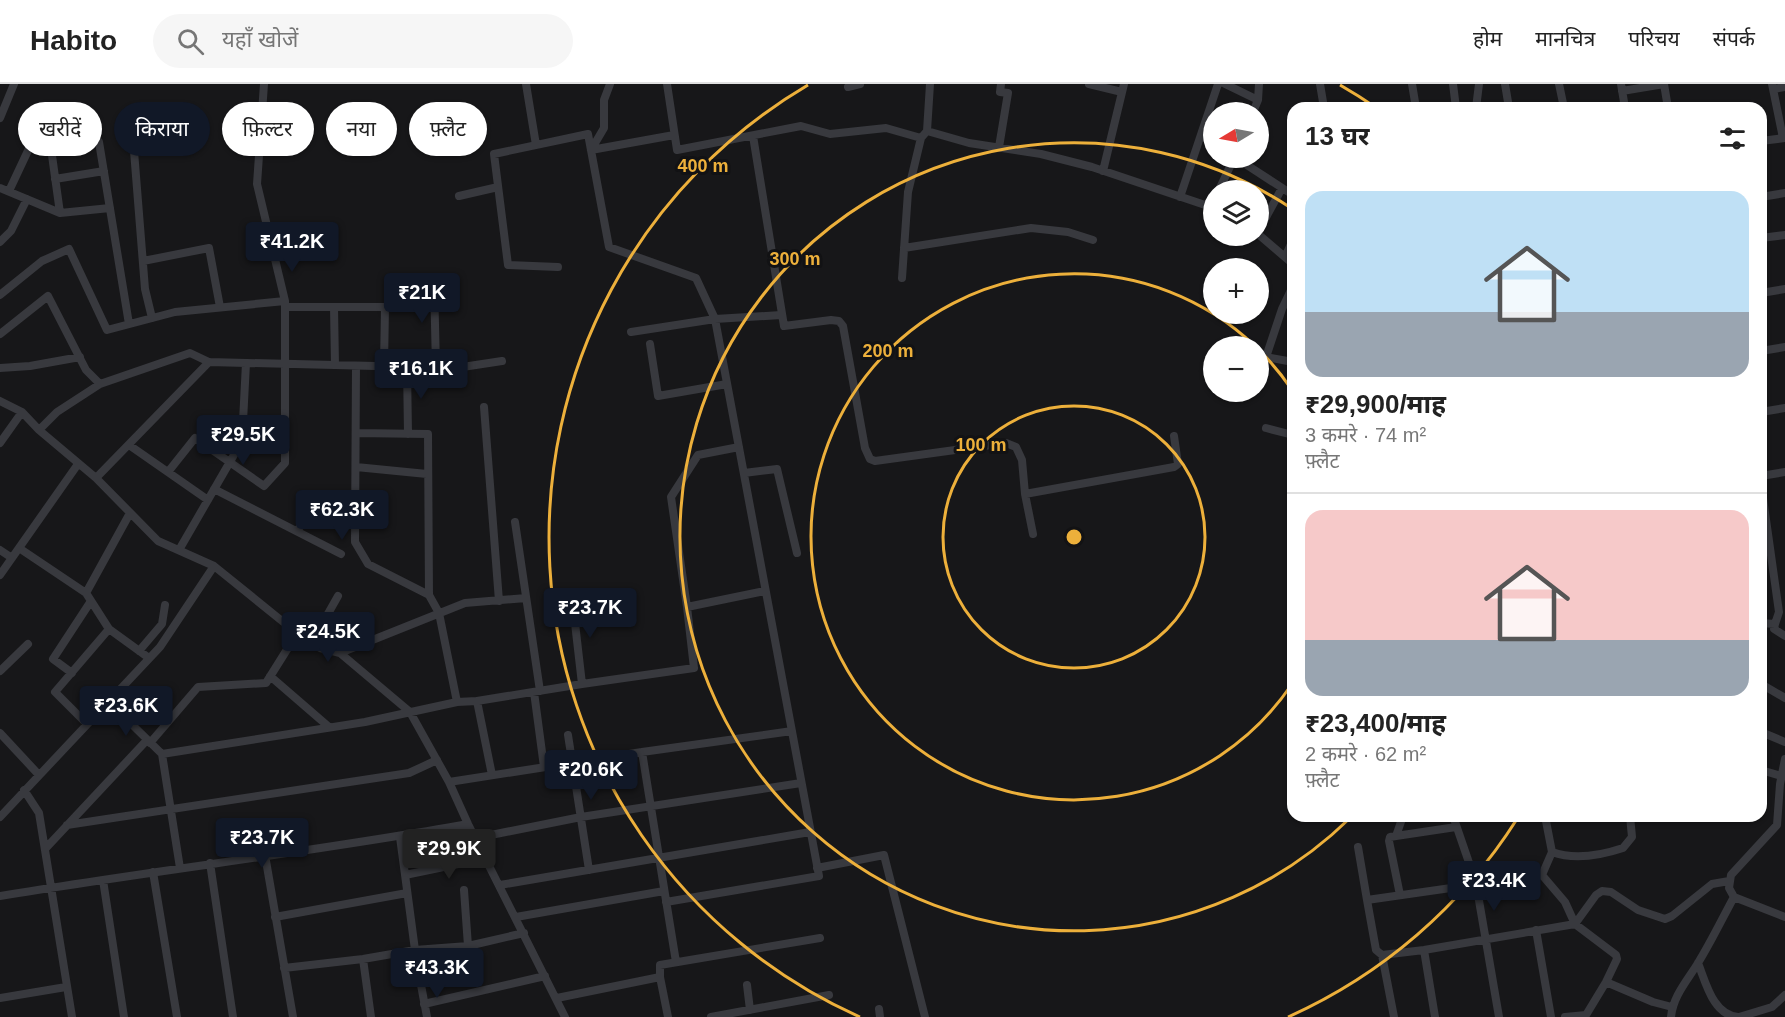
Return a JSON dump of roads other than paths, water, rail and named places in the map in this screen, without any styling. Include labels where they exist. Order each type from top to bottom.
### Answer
[{"type":"street","points":[[0,118],[14,84]]},
{"type":"street","points":[[168,472],[195,438],[264,486],[285,464],[286,304],[257,184],[264,84]]},
{"type":"street","points":[[526,84],[536,145]]},
{"type":"street","points":[[591,150],[604,128],[604,100],[610,84]]},
{"type":"street","points":[[667,84],[677,150],[801,126],[830,134],[886,128],[921,138]]},
{"type":"street","points":[[848,87],[860,84]]},
{"type":"street","points":[[902,278],[908,192],[921,138],[927,130],[930,84]]},
{"type":"street","points":[[999,147],[1008,93],[1000,92],[1001,84]]},
{"type":"street","points":[[1089,84],[1123,88],[1103,171]]},
{"type":"street","points":[[1180,197],[1218,84]]},
{"type":"street","points":[[1225,84],[1258,100],[1259,84]]},
{"type":"street","points":[[1320,84],[1323,102]]},
{"type":"street","points":[[1413,84],[1415,102]]},
{"type":"street","points":[[1453,84],[1455,102]]},
{"type":"street","points":[[1477,102],[1479,84]]},
{"type":"street","points":[[1505,84],[1508,102]]},
{"type":"street","points":[[1559,84],[1562,102]]},
{"type":"street","points":[[1622,88],[1664,84],[1667,102]]},
{"type":"street","points":[[1767,140],[1784,138],[1773,87],[1785,87]]},
{"type":"street","points":[[927,130],[969,143],[1041,154],[1203,203]]},
{"type":"street","points":[[558,267],[508,265],[494,154],[588,134],[609,247],[696,278],[715,319],[819,876],[666,902]]},
{"type":"street","points":[[591,150],[674,135]]},
{"type":"street","points":[[753,136],[784,326],[831,320],[839,321],[843,326],[865,448],[870,459],[876,461],[1012,444],[1016,447],[1022,460],[1025,494],[1033,534]]},
{"type":"street","points":[[24,156],[4,189],[60,213],[110,208]]},
{"type":"street","points":[[52,156],[60,213]]},
{"type":"street","points":[[101,156],[129,324]]},
{"type":"street","points":[[134,156],[145,289],[152,318]]},
{"type":"street","points":[[1251,168],[1287,191]]},
{"type":"street","points":[[55,179],[104,171]]},
{"type":"street","points":[[459,196],[498,187]]},
{"type":"street","points":[[1269,212],[1282,188]]},
{"type":"street","points":[[1767,196],[1785,193]]},
{"type":"street","points":[[0,242],[11,231],[27,199]]},
{"type":"street","points":[[904,248],[1031,228],[1068,232],[1093,240]]},
{"type":"street","points":[[1767,237],[1785,235]]},
{"type":"street","points":[[1269,243],[1285,257],[1287,253]]},
{"type":"street","points":[[143,261],[209,248],[220,307]]},
{"type":"street","points":[[0,295],[42,261],[69,249],[107,330],[175,312],[220,307],[286,304],[334,307],[435,307]]},
{"type":"street","points":[[434,280],[436,368]]},
{"type":"street","points":[[1767,292],[1785,289]]},
{"type":"street","points":[[0,334],[48,296],[86,370],[100,384]]},
{"type":"street","points":[[1269,340],[1287,299]]},
{"type":"street","points":[[334,307],[335,365]]},
{"type":"street","points":[[384,366],[385,307]]},
{"type":"street","points":[[631,332],[715,319],[781,315]]},
{"type":"street","points":[[650,344],[658,396],[727,384]]},
{"type":"street","points":[[1767,350],[1785,347]]},
{"type":"street","points":[[39,430],[57,412],[100,384],[190,353],[210,362],[356,366],[456,368],[502,361]]},
{"type":"street","points":[[0,368],[30,366],[80,357]]},
{"type":"street","points":[[1269,357],[1287,361]]},
{"type":"street","points":[[96,478],[210,362]]},
{"type":"street","points":[[179,550],[242,441],[246,363]]},
{"type":"street","points":[[356,366],[356,542],[368,564],[429,594]]},
{"type":"street","points":[[407,367],[408,434]]},
{"type":"street","points":[[0,401],[22,412],[39,430],[96,478],[158,540],[214,566],[320,648],[340,653],[410,712],[449,782],[565,1017]]},
{"type":"street","points":[[484,407],[499,601]]},
{"type":"street","points":[[1767,411],[1785,408]]},
{"type":"street","points":[[1,439],[22,412]]},
{"type":"street","points":[[1266,428],[1287,433]]},
{"type":"street","points":[[356,433],[428,434],[429,594],[439,613],[457,702]]},
{"type":"street","points":[[1025,494],[1174,467],[1178,464],[1174,436]]},
{"type":"street","points":[[129,445],[208,500]]},
{"type":"street","points":[[162,754],[329,727],[457,702],[477,701],[694,668],[671,497],[698,455],[739,447]]},
{"type":"street","points":[[0,575],[78,464]]},
{"type":"street","points":[[356,467],[427,474]]},
{"type":"street","points":[[744,473],[777,469],[797,553]]},
{"type":"street","points":[[1767,475],[1785,472]]},
{"type":"street","points":[[214,489],[341,554]]},
{"type":"street","points":[[297,531],[317,502]]},
{"type":"street","points":[[72,674],[53,659],[88,597],[130,513]]},
{"type":"street","points":[[515,522],[526,598],[544,767]]},
{"type":"street","points":[[1767,527],[1779,612],[1774,629],[1785,636]]},
{"type":"street","points":[[19,548],[88,597],[109,629],[149,658]]},
{"type":"street","points":[[0,550],[12,558]]},
{"type":"street","points":[[0,817],[160,647],[214,566]]},
{"type":"street","points":[[687,607],[765,591]]},
{"type":"street","points":[[312,642],[338,596]]},
{"type":"street","points":[[572,597],[582,684]]},
{"type":"street","points":[[340,653],[465,603],[526,598]]},
{"type":"street","points":[[139,651],[162,624],[165,606]]},
{"type":"street","points":[[1767,623],[1775,624]]},
{"type":"street","points":[[87,724],[55,693],[109,629]]},
{"type":"street","points":[[45,849],[149,742],[198,687],[266,683],[298,632]]},
{"type":"street","points":[[0,671],[28,644]]},
{"type":"street","points":[[270,676],[329,727]]},
{"type":"street","points":[[1767,688],[1785,698]]},
{"type":"street","points":[[108,701],[162,754],[180,867]]},
{"type":"street","points":[[477,701],[492,775]]},
{"type":"street","points":[[449,782],[792,731]]},
{"type":"street","points":[[0,733],[39,775]]},
{"type":"street","points":[[1767,734],[1785,742]]},
{"type":"street","points":[[568,735],[589,870]]},
{"type":"street","points":[[642,752],[676,962]]},
{"type":"street","points":[[1785,759],[1781,828],[1731,875],[1729,881],[1729,890],[1734,897],[1785,917]]},
{"type":"street","points":[[67,825],[409,773],[437,760]]},
{"type":"street","points":[[1767,774],[1782,782]]},
{"type":"street","points":[[476,838],[581,817],[801,783]]},
{"type":"street","points":[[24,790],[39,813],[72,1017]]},
{"type":"street","points":[[1396,836],[1401,822]]},
{"type":"street","points":[[1455,822],[1476,883],[1499,1017]]},
{"type":"street","points":[[1545,822],[1548,863],[1575,924],[1616,955],[1617,963],[1587,1016],[1565,1017]]},
{"type":"street","points":[[1367,900],[1476,883],[1564,857],[1623,848],[1632,837],[1631,822]]},
{"type":"street","points":[[0,896],[180,867],[400,837],[468,824]]},
{"type":"street","points":[[1400,895],[1390,837],[1456,827]]},
{"type":"street","points":[[500,885],[810,832]]},
{"type":"street","points":[[400,837],[415,950]]},
{"type":"street","points":[[1358,847],[1376,950],[1382,955],[1394,1017]]},
{"type":"street","points":[[265,855],[293,1017]]},
{"type":"street","points":[[817,868],[884,855],[924,1017]]},
{"type":"street","points":[[405,875],[487,858]]},
{"type":"street","points":[[210,863],[233,1017]]},
{"type":"street","points":[[153,872],[176,1017]]},
{"type":"street","points":[[103,879],[124,1017]]},
{"type":"street","points":[[1382,955],[1575,924],[1596,895],[1602,891],[1611,892],[1638,910],[1661,918],[1672,916],[1712,884],[1729,881]]},
{"type":"street","points":[[464,890],[468,946]]},
{"type":"street","points":[[516,917],[664,891]]},
{"type":"street","points":[[275,916],[408,893]]},
{"type":"street","points":[[1671,1017],[1672,1007],[1684,984],[1734,897]]},
{"type":"street","points":[[1536,930],[1551,1017]]},
{"type":"street","points":[[284,968],[363,959],[415,950],[468,946],[524,933]]},
{"type":"street","points":[[668,1017],[660,977],[660,965],[819,938]]},
{"type":"street","points":[[1424,950],[1435,1017]]},
{"type":"street","points":[[363,959],[371,1017]]},
{"type":"street","points":[[1698,963],[1711,995],[1721,1011],[1731,1016],[1738,1017],[1772,1007],[1785,995]]},
{"type":"street","points":[[424,1004],[545,976]]},
{"type":"street","points":[[556,998],[660,977]]},
{"type":"street","points":[[1606,982],[1653,1002],[1672,1007]]},
{"type":"street","points":[[421,985],[427,1017]]},
{"type":"street","points":[[747,985],[750,1010]]},
{"type":"street","points":[[0,999],[66,987]]},
{"type":"street","points":[[711,1017],[829,995]]}]
